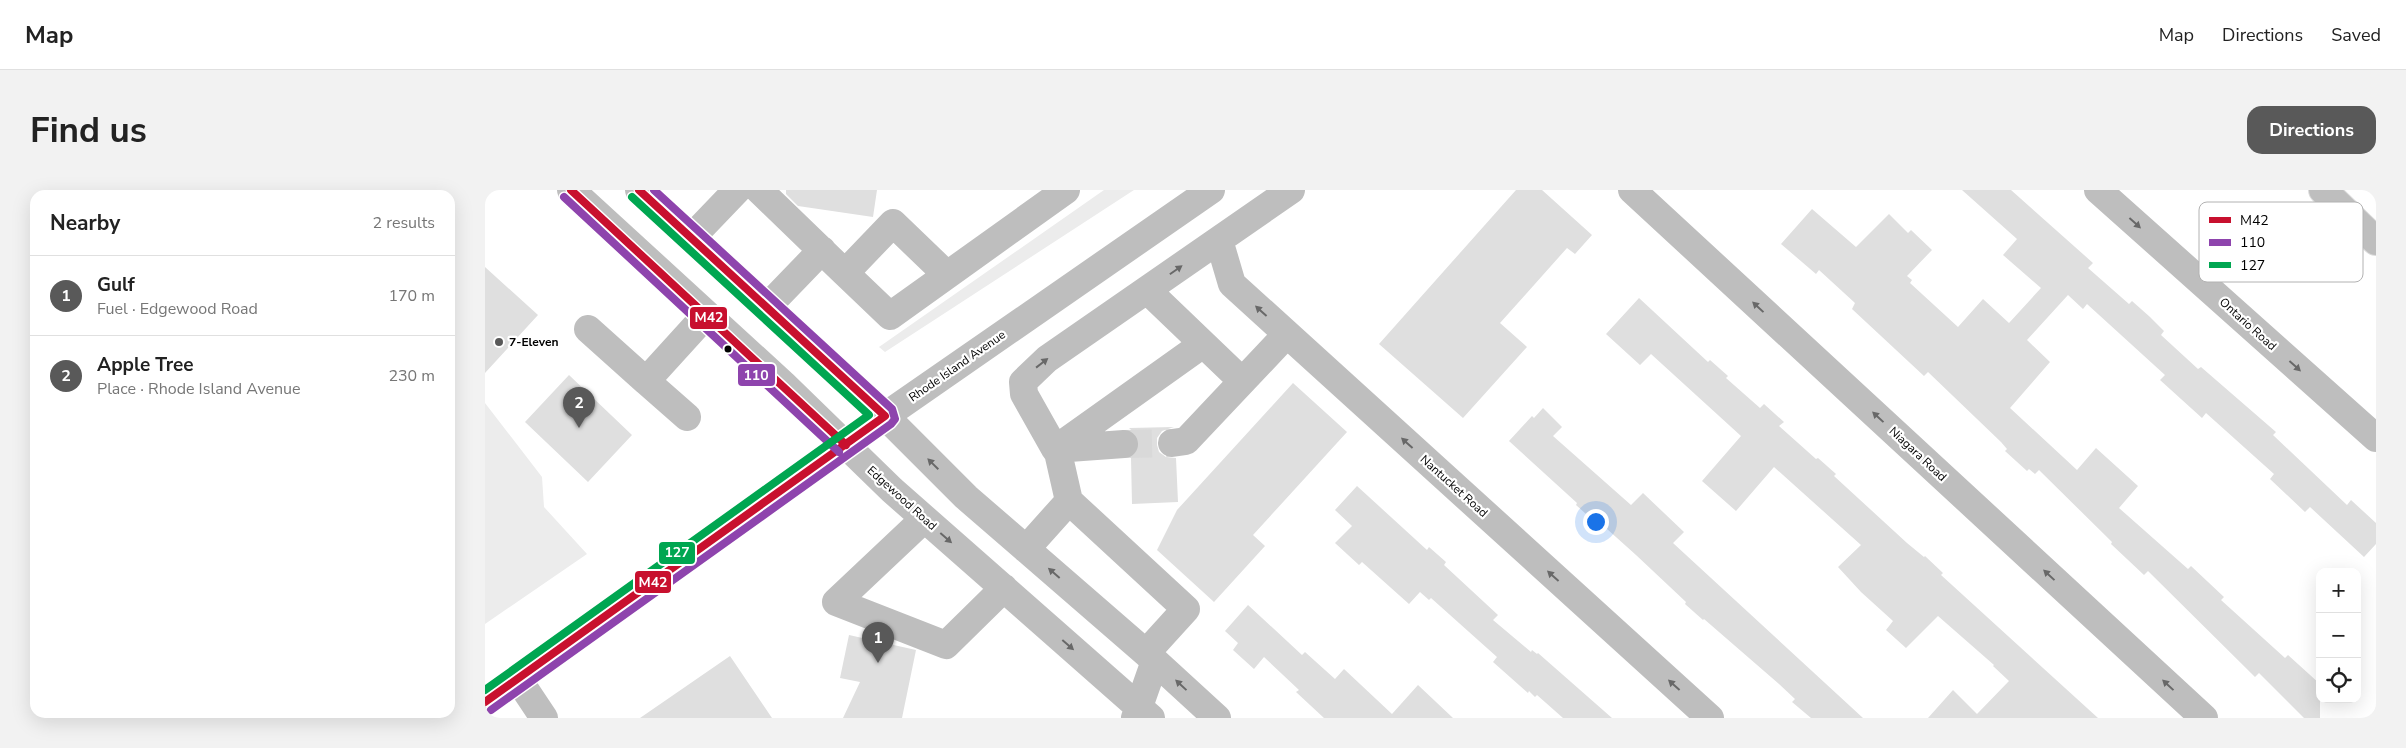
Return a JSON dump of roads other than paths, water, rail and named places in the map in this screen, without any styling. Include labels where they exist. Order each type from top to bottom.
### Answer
[{"type":"main road","name":"Edgewood Road","points":[[571,190],[924,518],[1004,588],[1141,714]]},
{"type":"main road","points":[[639,190],[885,416],[966,497],[1150,657],[1217,718]]},
{"type":"main road","points":[[691,238],[737,190]]},
{"type":"main road","points":[[759,190],[890,316],[1066,190]]},
{"type":"main road","name":"Rhode Island Avenue","points":[[485,702],[885,416],[1211,190]]},
{"type":"main road","points":[[1141,714],[1150,657],[1186,609],[1069,501],[1057,448],[1055,448],[1028,402],[1022,388],[1023,382],[1034,370],[1291,190]]},
{"type":"main road","name":"Niagara Road","points":[[1632,190],[2204,718]]},
{"type":"main road","name":"Ontario Road","points":[[2098,190],[2199,280]]},
{"type":"main road","points":[[2323,190],[2335,202]]},
{"type":"main road","points":[[845,273],[893,222],[947,275]]},
{"type":"main road","points":[[2363,228],[2376,241]]},
{"type":"main road","name":"Nantucket Road","points":[[1219,240],[1232,284],[1710,718]]},
{"type":"main road","points":[[767,307],[822,250]]},
{"type":"main road","name":"Ontario Road","points":[[2201,282],[2376,438]]},
{"type":"main road","points":[[1147,290],[1242,381]]},
{"type":"main road","points":[[646,381],[706,314]]},
{"type":"main road","points":[[588,329],[687,418]]},
{"type":"main road","points":[[1172,443],[1185,441],[1287,334]]},
{"type":"main road","points":[[1057,448],[1203,344]]},
{"type":"main road","points":[[1057,448],[1124,444]]},
{"type":"main road","points":[[1026,549],[1069,501]]},
{"type":"main road","points":[[924,518],[836,602],[946,645],[1004,588]]},
{"type":"main road","points":[[518,678],[544,718]]},
{"type":"tunnel","points":[[1124,444],[1172,443]]},
{"type":"place","name":"7-Eleven","points":[[499,342]]},
{"type":"place","name":"Apple Tree","points":[[579,428]]},
{"type":"place","name":"Gulf","points":[[878,663]]}]
